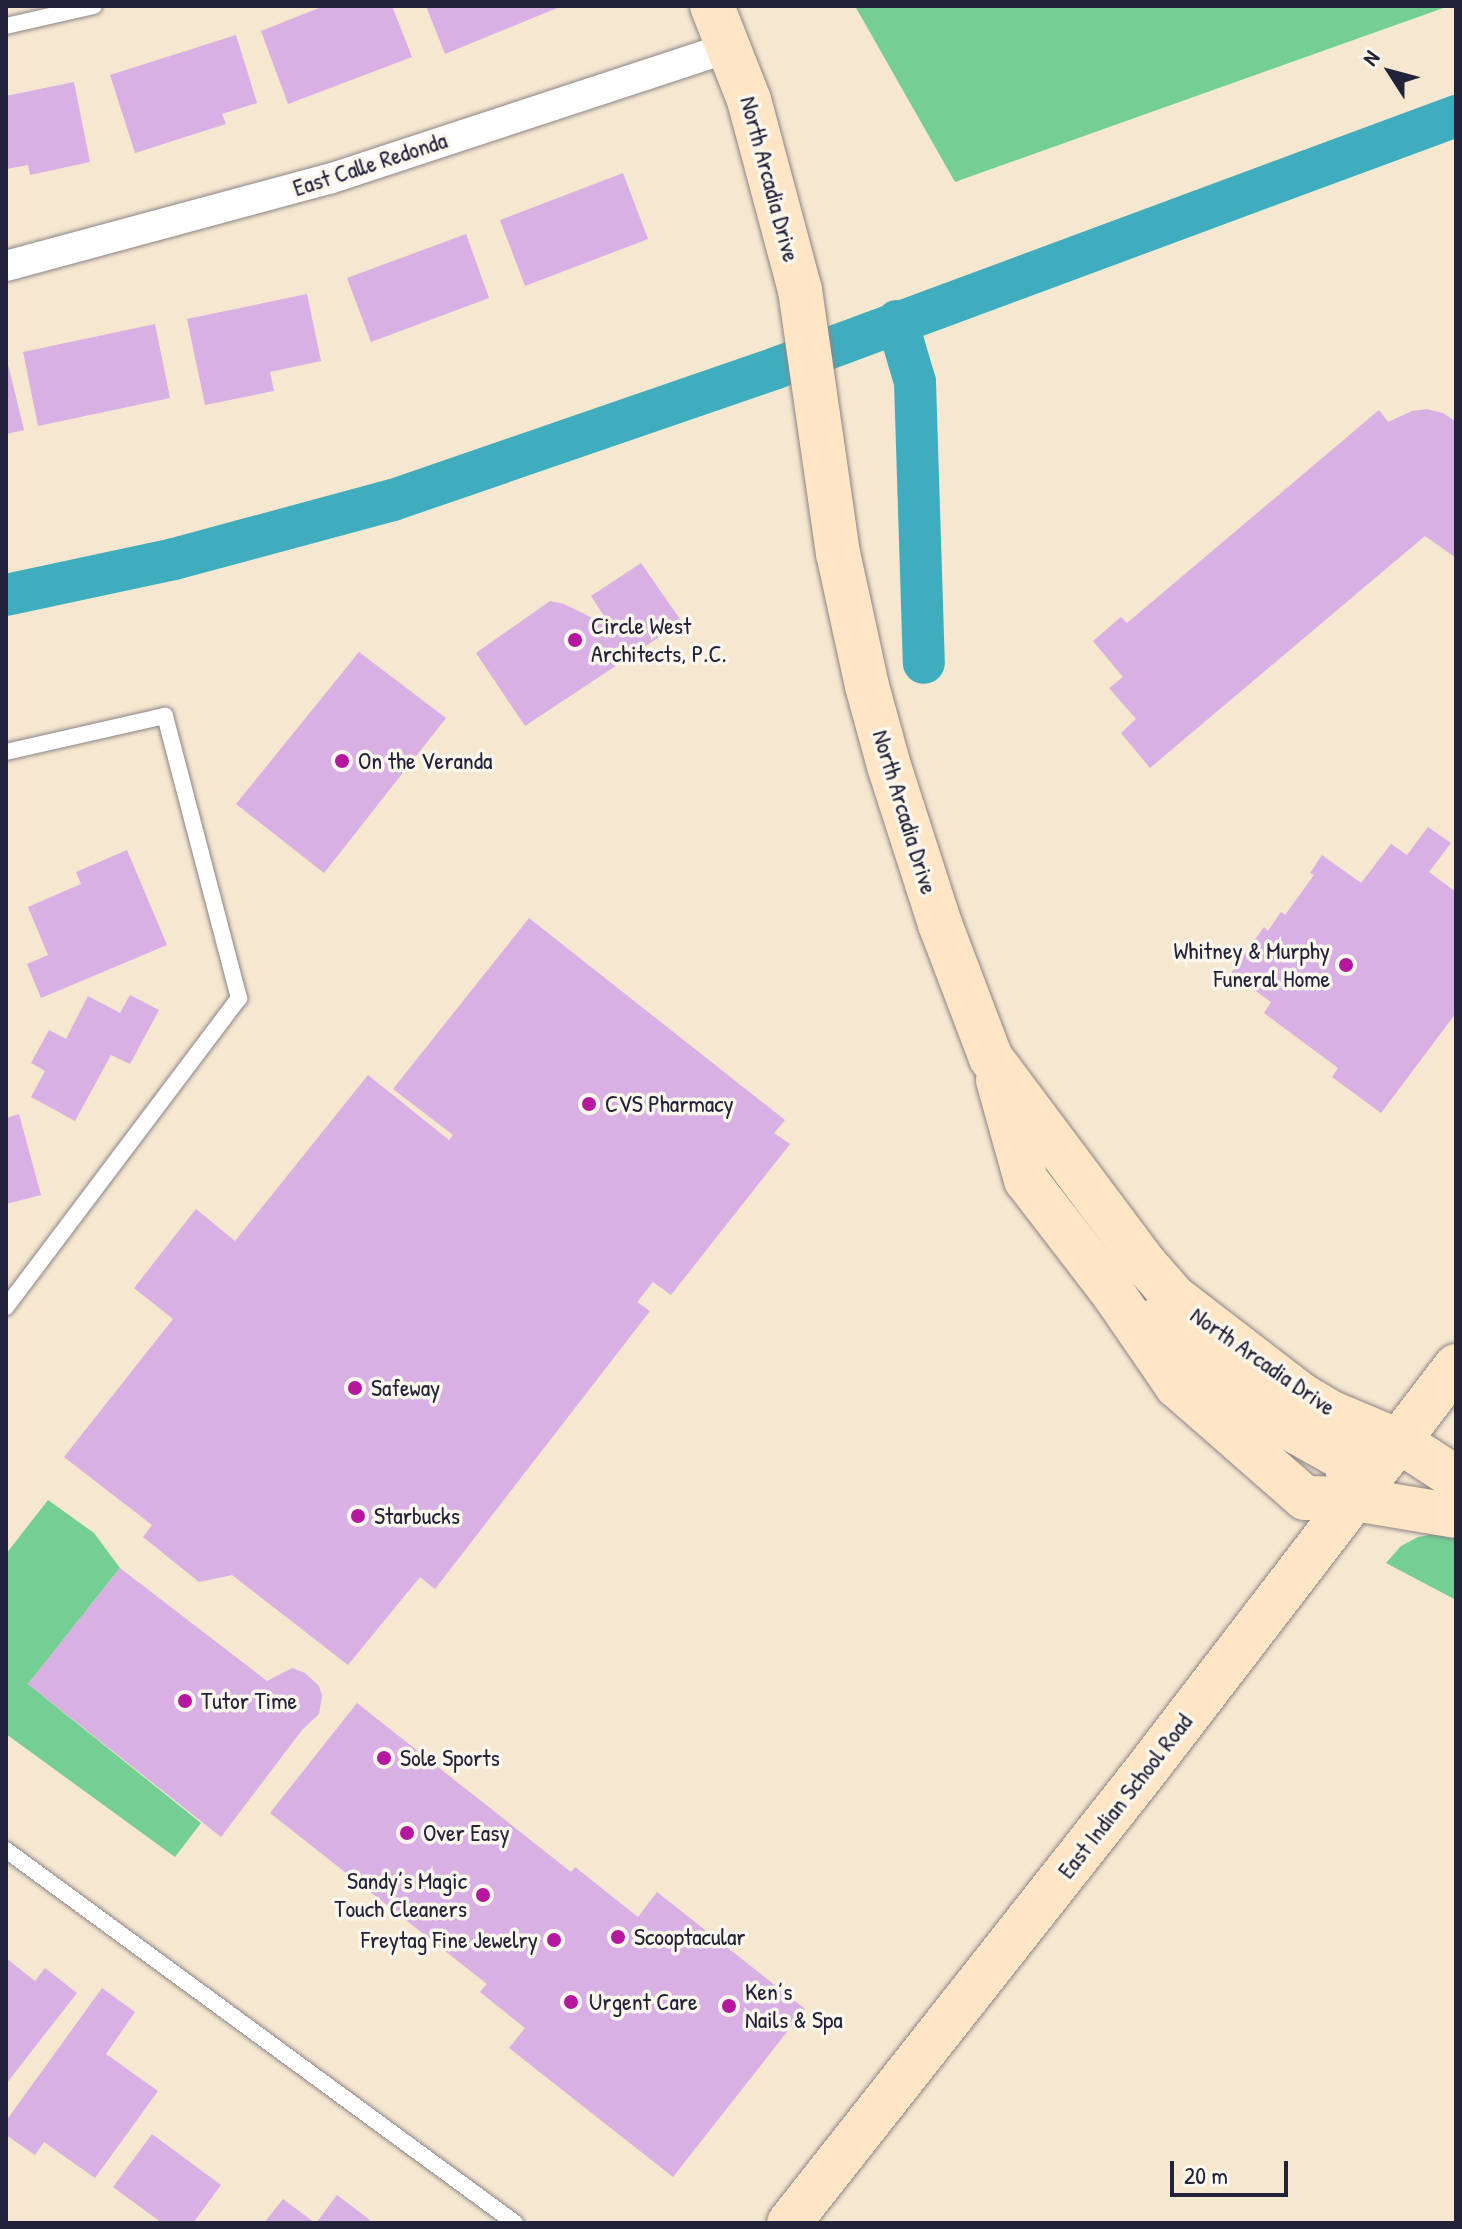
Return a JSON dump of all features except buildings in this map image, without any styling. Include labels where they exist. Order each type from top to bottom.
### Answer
[{"type":"street","name":"North Arcadia Drive","points":[[712,6],[730,47],[766,156],[804,311],[849,608],[889,766],[940,924],[991,1058],[1026,1180],[1113,1293],[1229,1386],[1282,1424],[1345,1459],[1354,1499]]},
{"type":"street","name":"East Calle Redonda","points":[[6,266],[329,179],[730,47]]},
{"type":"street","name":"North Arcadia Drive","points":[[991,1058],[1174,1297],[1300,1394],[1332,1413],[1399,1441],[1456,1478]]},
{"type":"street","name":"East Indian School Road","points":[[789,2223],[1456,1366]]},
{"type":"street","points":[[1354,1499],[1456,1516]]},
{"type":"lane","points":[[6,26],[94,6]]},
{"type":"lane","points":[[6,752],[165,716],[239,998],[6,1307]]},
{"type":"lane","points":[[6,1850],[515,2223]]},
{"type":"green space","points":[[855,6],[1449,6],[955,182]]},
{"type":"green space","points":[[48,1500],[94,1533],[120,1568],[28,1684],[201,1823],[175,1857],[6,1734],[6,1554]]},
{"type":"green space","points":[[1456,1534],[1456,1600],[1386,1563],[1401,1546],[1418,1537]]},
{"type":"waterway","points":[[6,595],[174,559],[393,500],[776,368],[1456,116]]},
{"type":"waterway","points":[[897,321],[915,382],[924,663]]},
{"type":"place","name":"Circle West Architects, P.C.","points":[[575,640]]},
{"type":"place","name":"On the Veranda","points":[[342,761]]},
{"type":"place","name":"Whitney & Murphy Funeral Home","points":[[1346,965]]},
{"type":"place","name":"CVS Pharmacy","points":[[589,1104]]},
{"type":"place","name":"Safeway","points":[[355,1388]]},
{"type":"place","name":"Starbucks","points":[[358,1516]]},
{"type":"place","name":"Tutor Time","points":[[185,1701]]},
{"type":"place","name":"Sole Sports","points":[[384,1758]]},
{"type":"place","name":"Over Easy","points":[[407,1833]]},
{"type":"place","name":"Sandy’s Magic Touch Cleaners","points":[[483,1895]]},
{"type":"place","name":"Scooptacular","points":[[618,1937]]},
{"type":"place","name":"Freytag Fine Jewelry","points":[[554,1940]]},
{"type":"place","name":"Urgent Care","points":[[571,2002]]},
{"type":"place","name":"Ken’s Nails & Spa","points":[[729,2006]]}]
